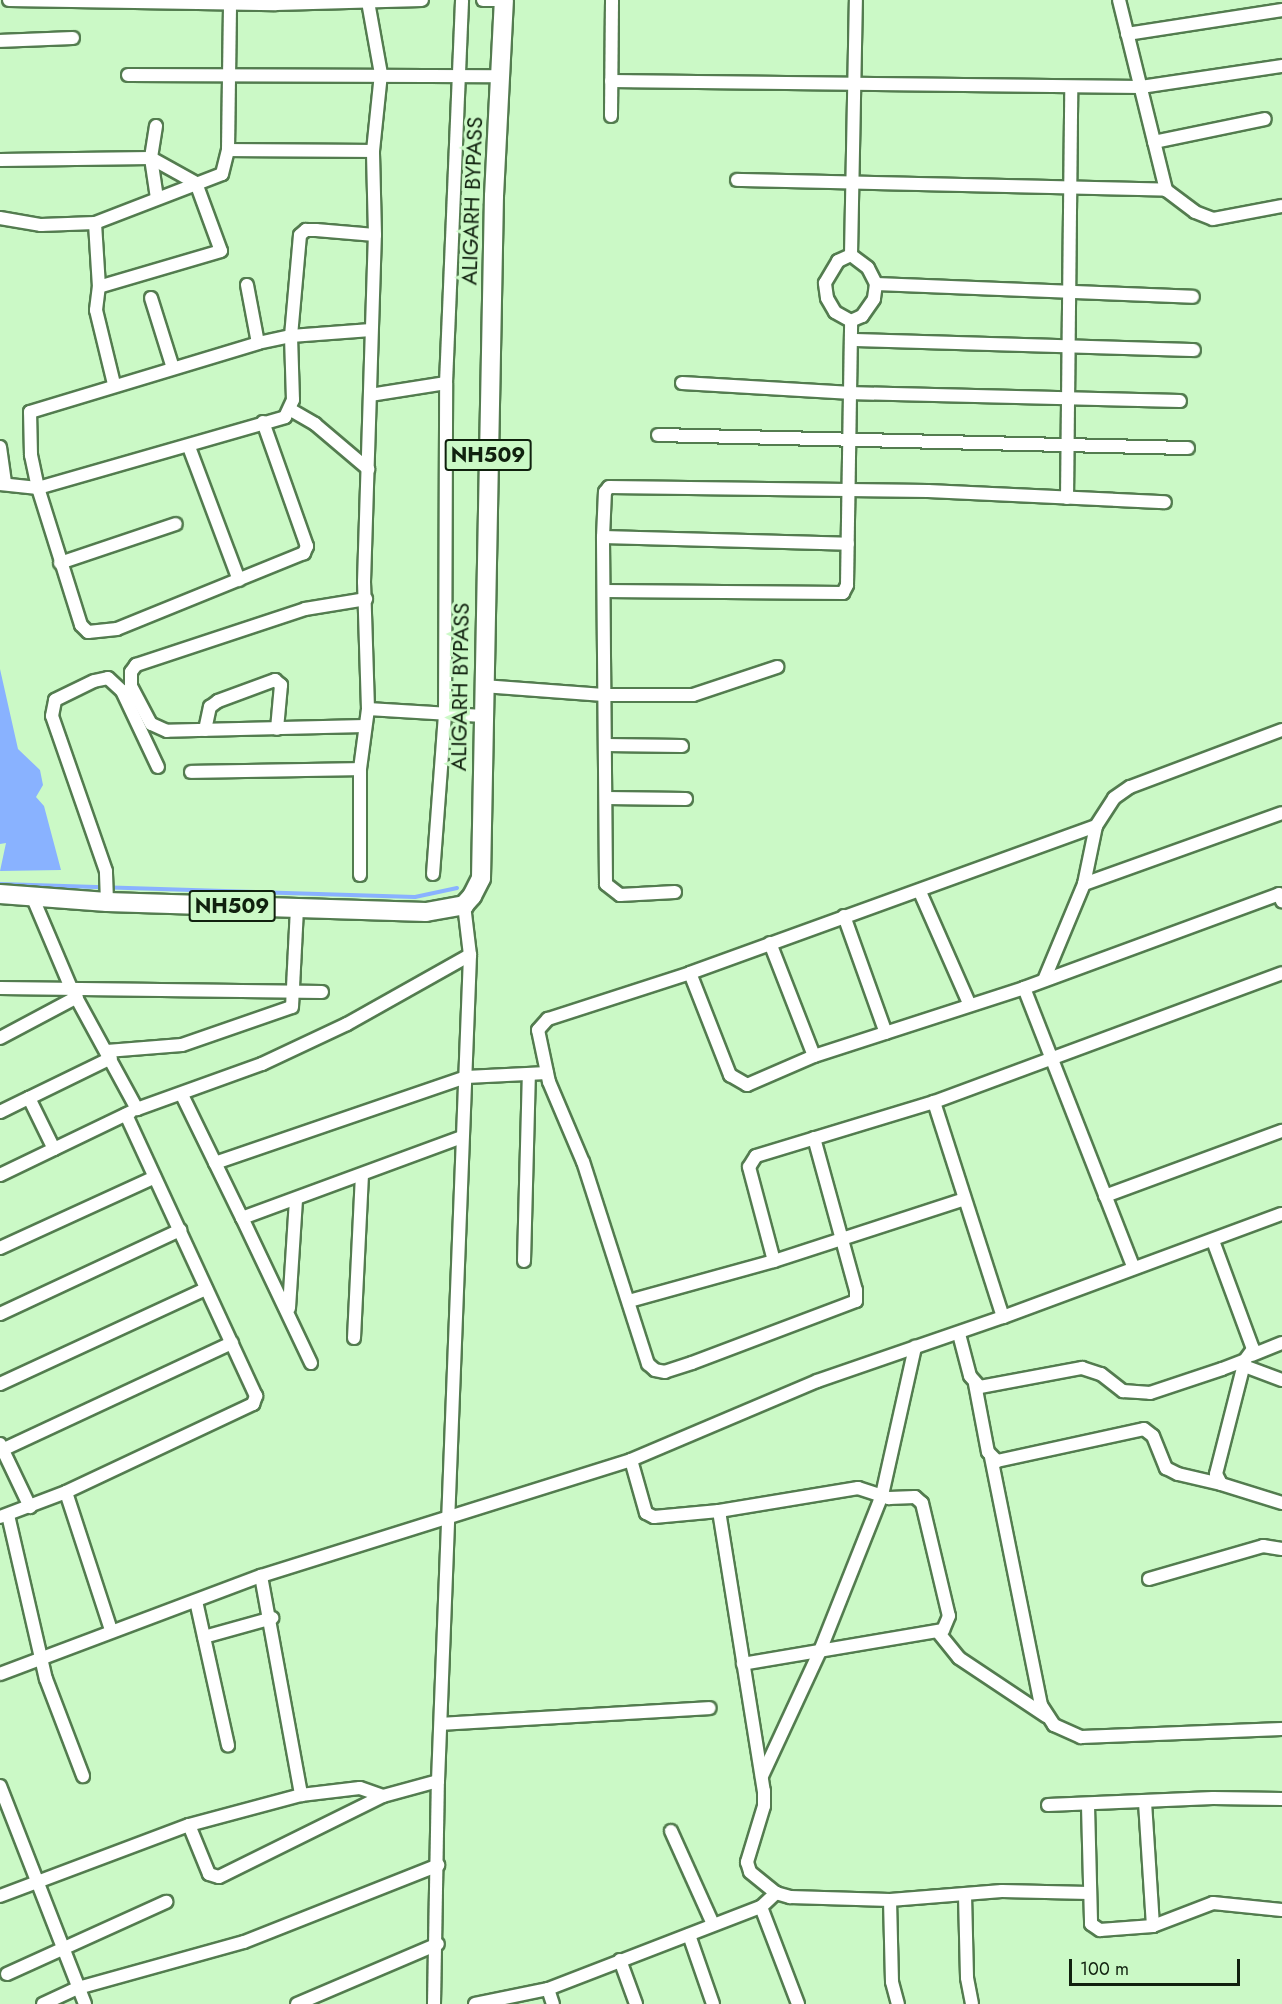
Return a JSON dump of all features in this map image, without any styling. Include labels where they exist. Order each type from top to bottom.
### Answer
[{"type":"highway","name":"ALIGARH BYPASS","points":[[464,904],[481,878],[477,716],[483,686],[496,75],[504,0]]},
{"type":"highway","name":"NH509","points":[[0,894],[297,909],[426,912],[464,904]]},
{"type":"street","points":[[9,0],[368,2],[422,0]]},
{"type":"street","points":[[433,874],[445,714],[446,383],[461,73],[462,0]]},
{"type":"street","points":[[483,0],[504,0]]},
{"type":"street","points":[[611,116],[612,0]]},
{"type":"street","points":[[851,255],[855,0]]},
{"type":"street","points":[[1119,0],[1166,190]]},
{"type":"street","points":[[1256,15],[1257,0]]},
{"type":"street","points":[[0,218],[41,225],[95,223],[222,174],[228,150],[230,1]]},
{"type":"street","points":[[360,875],[360,769],[368,709],[366,599],[375,235],[373,151],[381,74],[368,2]]},
{"type":"street","points":[[1127,34],[1282,10]]},
{"type":"street","points":[[0,41],[73,39]]},
{"type":"street","points":[[610,81],[1141,87],[1282,66]]},
{"type":"street","points":[[128,75],[461,73],[496,75]]},
{"type":"street","points":[[1067,498],[1066,396],[1071,88]]},
{"type":"street","points":[[1154,142],[1265,119]]},
{"type":"street","points":[[156,126],[151,158],[158,198]]},
{"type":"street","points":[[228,150],[373,151]]},
{"type":"street","points":[[0,160],[151,158],[196,183],[220,251],[99,287]]},
{"type":"street","points":[[737,180],[1166,190],[1195,212],[1213,219],[1282,206]]},
{"type":"street","points":[[95,223],[99,287],[96,310],[114,384]]},
{"type":"street","points":[[0,447],[2,484],[38,488],[189,447],[285,417],[291,410],[291,336],[300,235],[306,230],[316,230],[375,235]]},
{"type":"street","points":[[851,255],[868,268],[876,285],[874,299],[862,316],[851,321]]},
{"type":"street","points":[[851,255],[838,261],[825,283],[827,298],[835,312],[851,321]]},
{"type":"street","points":[[247,285],[258,343]]},
{"type":"street","points":[[876,285],[1193,297]]},
{"type":"street","points":[[151,298],[172,368]]},
{"type":"street","points":[[605,591],[835,595],[847,585],[848,393],[853,340],[851,321]]},
{"type":"street","points":[[263,422],[307,546],[299,557],[117,629],[88,633],[81,625],[38,488],[31,455],[30,412],[114,384],[258,343],[291,336],[371,330]]},
{"type":"street","points":[[853,340],[1067,344],[1194,350]]},
{"type":"street","points":[[682,382],[848,393],[1066,396],[1180,401]]},
{"type":"street","points":[[370,395],[446,383]]},
{"type":"street","points":[[291,410],[315,424],[368,469]]},
{"type":"street","points":[[658,435],[1188,448]]},
{"type":"street","points":[[189,447],[239,580]]},
{"type":"street","points":[[675,892],[620,895],[611,891],[606,884],[603,537],[605,492],[613,485],[1165,502]]},
{"type":"street","points":[[60,563],[176,524]]},
{"type":"street","points":[[603,537],[848,544]]},
{"type":"street","points":[[365,726],[167,731],[151,724],[131,686],[131,672],[136,665],[305,609],[366,599]]},
{"type":"street","points":[[483,686],[604,695],[693,695],[777,667]]},
{"type":"street","points":[[108,899],[108,880],[52,716],[55,700],[94,681],[108,678],[123,691],[158,767]]},
{"type":"street","points":[[205,730],[210,707],[218,701],[275,680],[281,686],[278,729]]},
{"type":"street","points":[[368,709],[477,716]]},
{"type":"street","points":[[1044,981],[1084,884],[1096,826],[1114,798],[1130,788],[1282,730]]},
{"type":"street","points":[[606,746],[682,746]]},
{"type":"street","points":[[191,772],[360,769]]},
{"type":"street","points":[[606,798],[686,799]]},
{"type":"street","points":[[1084,884],[1282,813]]},
{"type":"street","points":[[814,1138],[839,1238],[856,1290],[856,1300],[850,1305],[665,1371],[655,1371],[648,1364],[583,1162],[548,1073],[538,1030],[543,1023],[690,973],[844,916],[920,892],[997,859],[1096,826]]},
{"type":"street","points":[[920,892],[969,1003]]},
{"type":"street","points":[[32,896],[74,992],[137,1109]]},
{"type":"street","points":[[690,973],[730,1075],[740,1084],[969,1003],[1024,988],[1281,896]]},
{"type":"street","points":[[434,2004],[438,1944],[438,1781],[451,1516],[462,1137],[470,955],[464,904]]},
{"type":"street","points":[[0,1112],[109,1055],[182,1046],[292,1007],[296,992],[297,909]]},
{"type":"street","points":[[844,916],[885,1034]]},
{"type":"street","points":[[770,943],[814,1056]]},
{"type":"street","points":[[0,1175],[137,1109],[182,1095],[347,1024],[470,955]]},
{"type":"street","points":[[774,1261],[750,1164],[756,1156],[934,1102],[1282,973]]},
{"type":"street","points":[[0,988],[74,992],[322,992]]},
{"type":"street","points":[[1024,988],[1049,1060],[1106,1196],[1132,1266]]},
{"type":"street","points":[[0,1038],[74,992]]},
{"type":"street","points":[[215,1163],[466,1077],[548,1073]]},
{"type":"street","points":[[524,1261],[529,1074]]},
{"type":"street","points":[[182,1095],[289,1311],[310,1363]]},
{"type":"street","points":[[29,1098],[54,1149]]},
{"type":"street","points":[[934,1102],[962,1200],[1002,1317]]},
{"type":"street","points":[[83,1776],[46,1678],[4,1516],[66,1492],[253,1404],[256,1396],[126,1115]]},
{"type":"street","points":[[1106,1196],[1282,1131]]},
{"type":"street","points":[[242,1218],[462,1137]]},
{"type":"street","points":[[354,1338],[362,1175]]},
{"type":"street","points":[[0,1248],[155,1177]]},
{"type":"street","points":[[289,1311],[296,1198]]},
{"type":"street","points":[[629,1301],[774,1261],[839,1238],[962,1200]]},
{"type":"street","points":[[0,1674],[111,1630],[261,1576],[631,1460],[817,1381],[959,1334],[1132,1266],[1213,1241],[1282,1214]]},
{"type":"street","points":[[0,1314],[180,1230]]},
{"type":"street","points":[[1213,1241],[1252,1345],[1252,1355]]},
{"type":"street","points":[[0,1384],[206,1289]]},
{"type":"street","points":[[959,1334],[975,1384],[1046,1716]]},
{"type":"street","points":[[30,1507],[1,1448],[232,1343]]},
{"type":"street","points":[[975,1384],[988,1388],[1082,1368],[1101,1374],[1123,1391],[1150,1393],[1240,1366],[1252,1355],[1282,1343]]},
{"type":"street","points":[[762,1777],[820,1652],[882,1495],[915,1347]]},
{"type":"street","points":[[1240,1366],[1282,1380]]},
{"type":"street","points":[[1221,1484],[1216,1474],[1240,1366]]},
{"type":"street","points":[[991,1457],[1004,1461],[1144,1429],[1153,1436],[1166,1468],[1178,1474],[1221,1484],[1282,1503]]},
{"type":"street","points":[[631,1460],[650,1516],[719,1511],[858,1488],[882,1495],[911,1496],[922,1503],[949,1616],[946,1627],[938,1632],[743,1664]]},
{"type":"street","points":[[66,1492],[111,1630]]},
{"type":"street","points":[[719,1511],[762,1777],[764,1806],[747,1862],[750,1872],[776,1893],[890,1900],[964,1895],[1089,1893]]},
{"type":"street","points":[[1149,1579],[1263,1546],[1282,1549]]},
{"type":"street","points":[[261,1576],[272,1618],[300,1796]]},
{"type":"street","points":[[196,1601],[228,1745]]},
{"type":"street","points":[[204,1637],[272,1618]]},
{"type":"street","points":[[938,1632],[959,1658],[1046,1716],[1054,1725],[1081,1737],[1282,1729]]},
{"type":"street","points":[[441,1724],[710,1708]]},
{"type":"street","points":[[189,1825],[209,1874],[219,1876],[383,1796],[438,1781]]},
{"type":"street","points":[[0,1786],[85,2004]]},
{"type":"street","points":[[0,1896],[38,1884],[189,1825],[300,1796],[360,1788],[383,1796]]},
{"type":"street","points":[[1048,1805],[1088,1806],[1213,1798],[1282,1799]]},
{"type":"street","points":[[1144,1803],[1153,1926]]},
{"type":"street","points":[[1088,1806],[1089,1893],[1094,1927],[1153,1926],[1213,1903],[1282,1910]]},
{"type":"street","points":[[671,1831],[713,1924]]},
{"type":"street","points":[[43,2004],[78,1988],[244,1942],[438,1865]]},
{"type":"street","points":[[475,2004],[548,1989],[761,1906],[776,1893]]},
{"type":"street","points":[[964,1895],[967,1978],[972,2004]]},
{"type":"street","points":[[890,1900],[892,1982],[898,2004]]},
{"type":"street","points":[[7,1974],[63,1951],[166,1902]]},
{"type":"street","points":[[761,1906],[798,2004]]},
{"type":"street","points":[[689,1935],[713,2004]]},
{"type":"street","points":[[297,2004],[438,1944]]},
{"type":"street","points":[[620,1960],[636,2004]]},
{"type":"street","points":[[548,1989],[553,2004]]},
{"type":"water","points":[[0,669],[18,749],[40,770],[43,785],[36,797],[44,806],[61,870],[0,871],[6,843],[0,844]]},
{"type":"waterway","points":[[0,884],[415,897],[457,888]]}]
